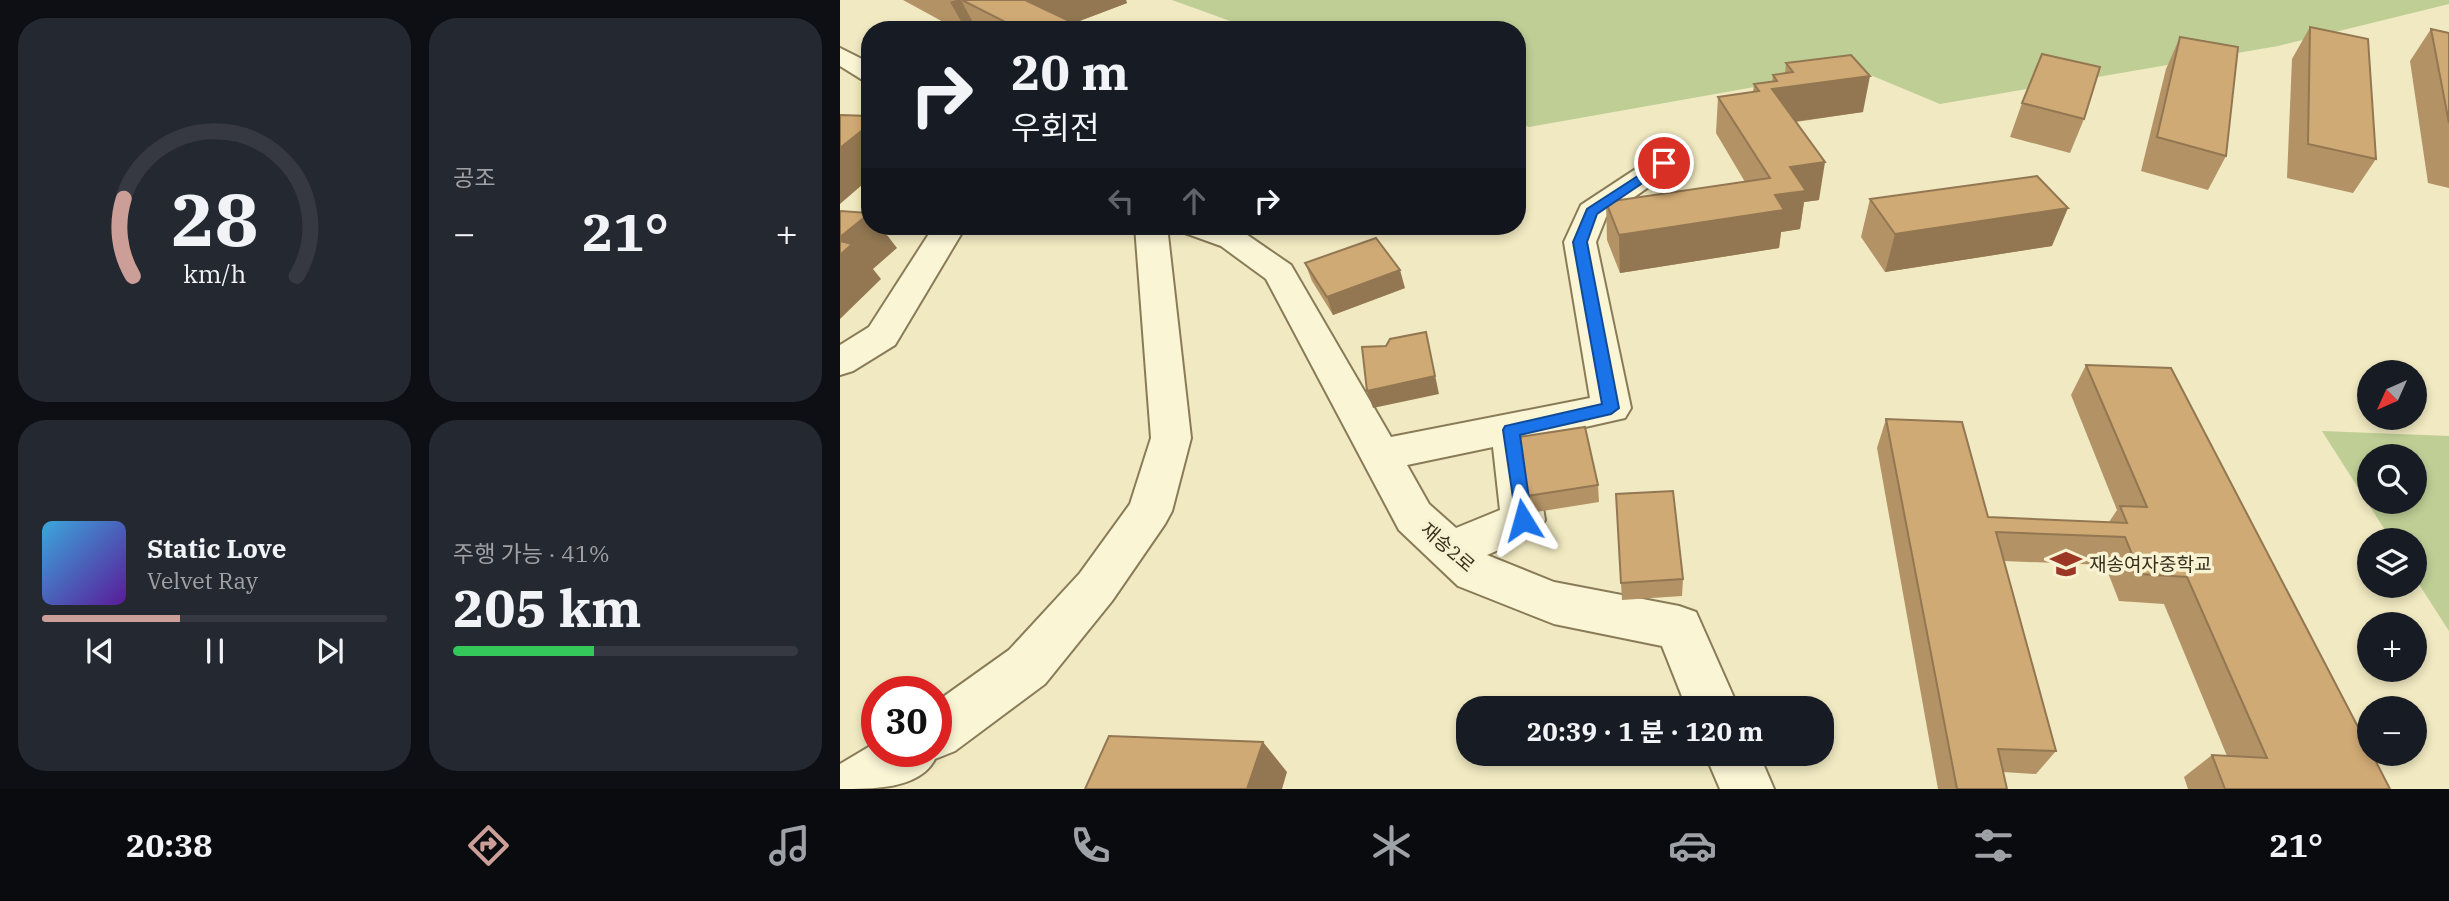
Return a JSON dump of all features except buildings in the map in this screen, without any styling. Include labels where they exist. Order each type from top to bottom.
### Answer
[{"type":"street","points":[[840,55],[861,68]]},
{"type":"street","points":[[1380,455],[1611,408],[1580,242],[1592,212],[1664,163]]},
{"type":"street","points":[[840,362],[881,335],[944,235]]},
{"type":"street","points":[[952,721],[1027,667],[1096,587],[1150,511],[1171,438],[1152,235]]},
{"type":"street","name":"재송2로","points":[[1221,235],[1232,239],[1279,273],[1414,517],[1474,572],[1554,603],[1679,628],[1708,696]]},
{"type":"street","points":[[1452,550],[1523,520],[1511,430]]},
{"type":"street","points":[[1737,766],[1747,789]]},
{"type":"street","points":[[849,789],[885,767]]},
{"type":"green space","points":[[1172,0],[2449,0],[2449,4],[2278,46],[1940,104],[1856,69],[1529,127],[1526,126],[1526,21],[1230,21]]},
{"type":"green space","points":[[2322,431],[2449,436],[2449,631],[2427,597],[2427,528],[2384,528],[2375,514],[2427,514],[2427,444],[2357,444],[2357,486]]},
{"type":"place","name":"재송여자중학교","points":[[2066,564]]},
{"type":"route","points":[[1523,520],[1511,430],[1611,408],[1580,242],[1592,212],[1664,163]]}]
